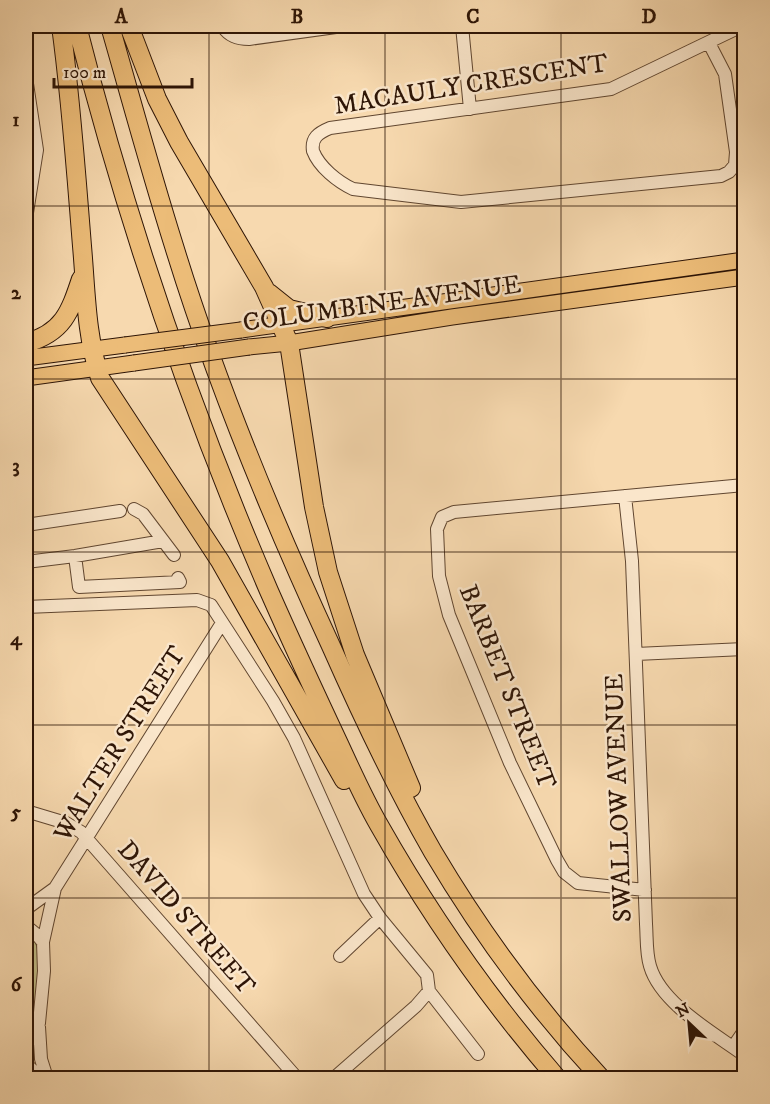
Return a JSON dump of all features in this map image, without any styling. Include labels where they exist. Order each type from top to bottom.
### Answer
[{"type":"highway","points":[[61,26],[74,134],[91,349],[100,378],[220,561],[342,777],[357,800],[377,822]]},
{"type":"highway","points":[[77,26],[148,273],[207,439],[283,622],[377,822],[444,933],[508,1022],[557,1078]]},
{"type":"highway","points":[[110,26],[174,249],[245,448],[299,578],[356,702],[433,852],[502,958],[549,1020],[601,1078]]},
{"type":"highway","points":[[129,26],[157,99],[173,131],[264,287],[289,343],[314,507],[328,572],[355,655],[420,808],[433,852]]},
{"type":"highway","points":[[26,344],[44,337],[58,327],[72,306],[84,271]]},
{"type":"highway","points":[[264,287],[289,309],[327,318]]},
{"type":"main road","name":"COLUMBINE AVENUE","points":[[26,358],[744,260]]},
{"type":"main road","name":"COLUMBINE AVENUE","points":[[26,378],[289,343],[452,317],[744,277]]},
{"type":"street","points":[[222,26],[231,35],[240,39],[343,26]]},
{"type":"street","points":[[462,26],[470,109]]},
{"type":"street","points":[[709,43],[741,26]]},
{"type":"street","name":"MACAULY CRESCENT","points":[[709,43],[725,74],[736,152],[735,165],[721,176],[523,197],[452,202],[353,189],[326,168],[313,151],[314,138],[330,128],[611,89],[709,43]]},
{"type":"street","points":[[26,77],[37,150],[26,219]]},
{"type":"street","name":"BARBET STREET","points":[[645,890],[578,883],[564,872],[510,763],[456,632],[438,576],[436,529],[442,517],[450,513],[744,485]]},
{"type":"street","name":"SWALLOW AVENUE","points":[[625,496],[632,561],[648,952],[654,975],[676,1004],[744,1055]]},
{"type":"street","points":[[134,509],[143,514],[174,555]]},
{"type":"street","points":[[26,525],[120,511]]},
{"type":"street","points":[[26,562],[163,541]]},
{"type":"street","points":[[75,556],[79,587],[180,582],[178,578]]},
{"type":"street","points":[[26,607],[197,600],[211,605],[294,738],[364,894],[380,918],[428,975],[429,991],[477,1054]]},
{"type":"street","name":"WALTER STREET","points":[[26,1047],[39,1023],[44,971],[42,942],[55,888],[222,623]]},
{"type":"street","points":[[636,654],[744,649]]},
{"type":"street","name":"DAVID STREET","points":[[26,811],[66,824],[81,832],[297,1078]]},
{"type":"street","name":"WALTER STREET","points":[[26,909],[55,888]]},
{"type":"street","points":[[340,956],[380,918]]},
{"type":"street","points":[[26,926],[37,934],[42,942]]},
{"type":"street","points":[[334,1078],[416,1006],[429,991]]},
{"type":"street","points":[[39,1023],[41,1059],[47,1078]]},
{"type":"street","points":[[733,1047],[744,1031]]},
{"type":"street","points":[[26,1064],[40,1078]]},
{"type":"green space","points":[[26,929],[35,942],[40,957],[34,1022],[26,1038]]}]
